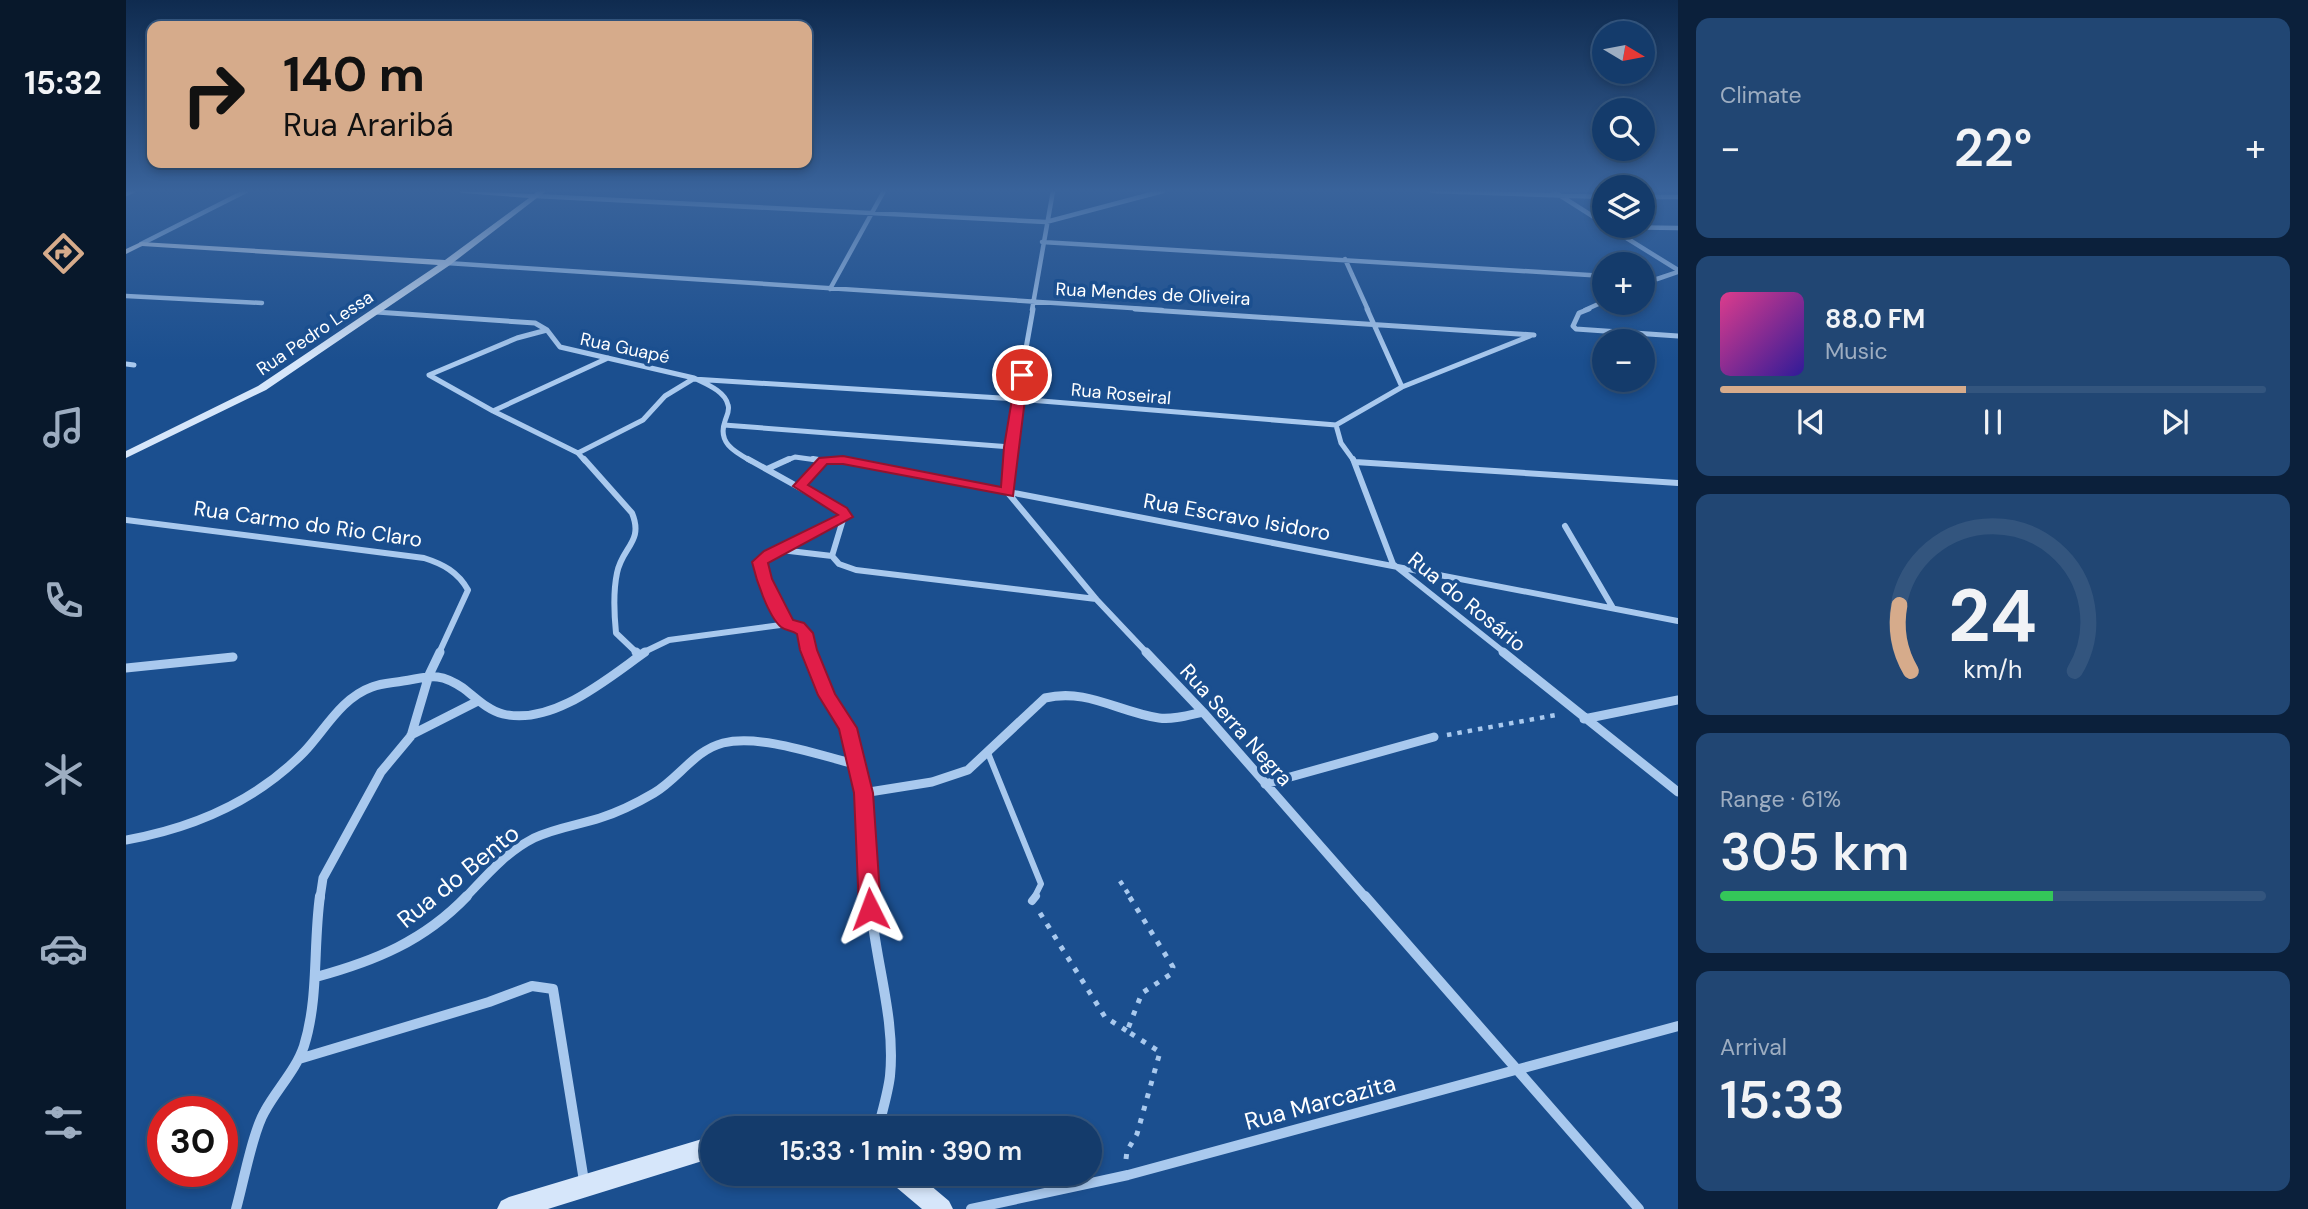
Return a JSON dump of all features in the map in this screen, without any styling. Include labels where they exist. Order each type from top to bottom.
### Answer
[{"type":"street","name":"Rua Mendes de Oliveira","points":[[196,247],[1534,335],[1402,387]]},
{"type":"street","name":"Rua Pedro Lessa","points":[[126,455],[262,388],[467,247]]},
{"type":"street","points":[[830,289],[853,247]]},
{"type":"street","points":[[1008,493],[1017,399],[1035,303],[1041,247]]},
{"type":"street","points":[[1139,247],[1592,274]]},
{"type":"street","points":[[1641,247],[1678,271]]},
{"type":"street","points":[[1336,425],[1402,387],[1345,259]]},
{"type":"street","points":[[1657,279],[1678,271]]},
{"type":"street","points":[[126,296],[262,303]]},
{"type":"street","points":[[1592,308],[1579,313],[1573,326],[1576,329],[1678,336]]},
{"type":"street","name":"Rua Guapé","points":[[376,312],[535,323],[547,330],[560,347],[654,366],[693,379],[720,393],[727,400],[729,407],[721,433],[724,442],[733,451],[842,511],[846,517]]},
{"type":"street","points":[[547,330],[517,338],[429,375],[493,411],[578,453],[632,513],[637,524],[637,536],[619,564],[614,599],[616,633],[638,653]]},
{"type":"street","points":[[493,411],[609,358]]},
{"type":"street","points":[[126,363],[134,365]]},
{"type":"street","points":[[578,453],[643,420],[665,396],[693,379]]},
{"type":"street","name":"Rua Roseiral","points":[[693,379],[1017,399],[1336,425]]},
{"type":"street","points":[[724,425],[1011,447]]},
{"type":"street","name":"Rua do Rosário","points":[[1336,425],[1341,443],[1354,462],[1393,564],[1678,792]]},
{"type":"street","name":"Rua Escravo Isidoro","points":[[767,469],[794,457],[824,461],[843,460],[1678,621]]},
{"type":"street","points":[[799,486],[824,461]]},
{"type":"street","points":[[1354,462],[1678,483]]},
{"type":"street","name":"Rua Serra Negra","points":[[1008,493],[1096,598],[1203,712],[1639,1209]]},
{"type":"street","points":[[788,624],[764,579],[760,562],[846,517]]},
{"type":"street","points":[[832,556],[846,517]]},
{"type":"street","name":"Rua Carmo do Rio Claro","points":[[126,520],[424,558],[452,568],[462,578],[468,590],[429,675],[411,736],[380,772],[323,878],[316,927],[313,1010],[299,1059],[263,1114],[236,1209]]},
{"type":"street","points":[[1565,526],[1613,608]]},
{"type":"street","points":[[780,550],[832,556],[839,564],[856,570],[1096,598]]},
{"type":"street","points":[[126,840],[185,827],[242,801],[295,761],[363,691],[429,675],[448,680],[494,713],[512,715],[541,711],[608,680],[638,653],[669,640],[788,624],[799,626],[805,633],[808,650],[827,695],[848,728],[863,793],[872,933],[888,1017],[890,1075],[881,1116]]},
{"type":"street","points":[[126,668],[233,657]]},
{"type":"street","points":[[863,793],[932,782],[968,770],[1045,698],[1061,692],[1080,693],[1162,718],[1203,712]]},
{"type":"street","points":[[411,736],[478,701]]},
{"type":"street","points":[[1584,719],[1678,701]]},
{"type":"street","points":[[1265,784],[1434,737]]},
{"type":"street","name":"Rua do Bento","points":[[316,977],[381,958],[408,944],[437,925],[488,873],[524,844],[547,831],[600,818],[630,806],[659,789],[722,743],[743,741],[855,764]]},
{"type":"street","points":[[299,1059],[532,986],[553,989],[585,1186]]},
{"type":"street","name":"Rua Marcazita","points":[[971,1209],[1128,1175],[1678,1026]]},
{"type":"street","points":[[509,1209],[700,1151]]},
{"type":"street","points":[[913,1186],[941,1209]]},
{"type":"lane","points":[[988,753],[1041,884],[1040,891],[1032,901]]},
{"type":"path","points":[[1434,737],[1574,711]]},
{"type":"path","points":[[1121,881],[1173,967],[1171,974],[1142,993],[1127,1031]]},
{"type":"path","points":[[1032,901],[1105,1017],[1160,1052],[1137,1134],[1126,1151],[1128,1175]]},
{"type":"route","points":[[870,909],[863,793],[848,728],[827,695],[808,650],[805,633],[799,626],[788,624],[777,608],[761,571],[760,562],[846,517],[842,511],[799,486],[824,461],[843,460],[1008,493],[1011,447],[1022,375]]}]
